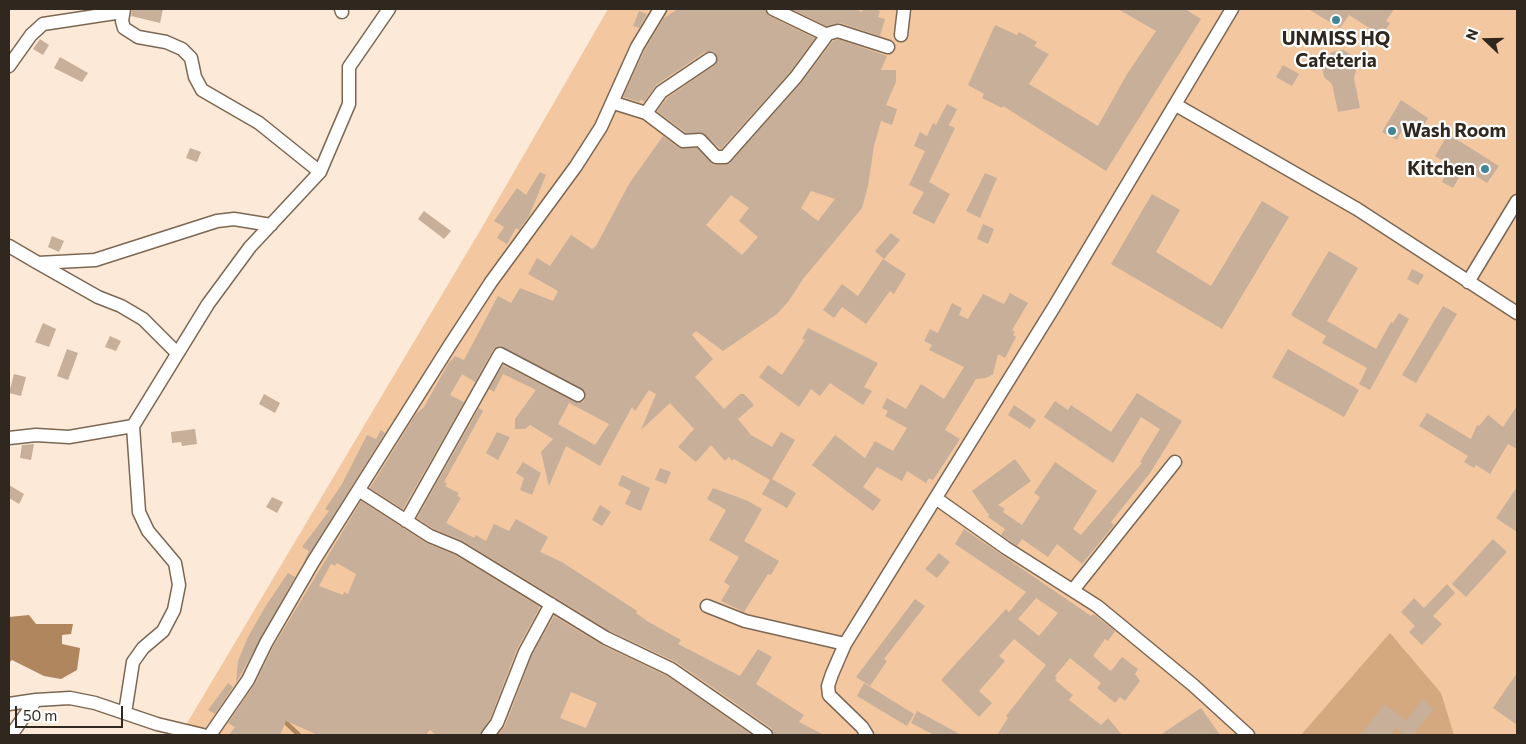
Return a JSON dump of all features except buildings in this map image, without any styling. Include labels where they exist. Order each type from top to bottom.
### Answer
[{"type":"street","points":[[125,713],[134,662],[143,648],[163,631],[174,610],[179,585],[175,563],[148,531],[139,512],[132,426],[208,304],[250,247],[320,172],[349,104],[349,66],[389,9]]},
{"type":"street","points":[[210,735],[248,680],[266,643],[308,570],[360,491],[491,282],[576,166],[601,127],[614,103],[637,47],[660,9]]},
{"type":"street","points":[[772,9],[827,34]]},
{"type":"street","points":[[901,35],[904,9]]},
{"type":"street","points":[[867,735],[862,727],[828,695],[832,674],[845,644],[937,499],[1176,105],[1232,9]]},
{"type":"street","points":[[9,66],[30,35],[42,24],[123,10],[124,28],[138,37],[166,42],[182,49],[191,58],[195,77],[202,90],[259,123],[320,172]]},
{"type":"street","points":[[614,103],[646,113],[682,141],[700,140],[716,157],[723,158],[796,77],[827,34],[838,31],[888,47]]},
{"type":"street","points":[[646,113],[661,92],[710,58]]},
{"type":"street","points":[[1176,105],[1357,209],[1517,313]]},
{"type":"street","points":[[1468,282],[1517,201]]},
{"type":"street","points":[[38,263],[95,260],[169,239],[217,221],[234,219],[271,225]]},
{"type":"street","points":[[9,246],[98,298],[122,306],[143,319],[175,350]]},
{"type":"street","points":[[406,521],[500,354],[578,395]]},
{"type":"street","points":[[9,438],[36,436],[69,437],[132,426]]},
{"type":"street","points":[[1072,590],[1175,462]]},
{"type":"street","points":[[360,491],[430,536],[458,548],[606,638],[671,669],[766,735]]},
{"type":"street","points":[[937,499],[1006,548],[1097,606],[1140,639],[1248,735]]},
{"type":"street","points":[[488,735],[497,723],[525,652],[551,604]]},
{"type":"street","points":[[707,606],[745,621],[845,644]]},
{"type":"street","points":[[9,704],[70,698],[95,703],[157,724],[203,735]]},
{"type":"street","points":[[11,735],[36,700]]},
{"type":"shaded area","points":[[608,9],[1517,9],[1517,735],[180,735],[481,229]]},
{"type":"shaded area","points":[[29,615],[36,624],[73,624],[71,634],[62,635],[62,644],[80,648],[77,670],[61,679],[44,676],[12,660],[9,663],[9,617]]},
{"type":"shaded area","points":[[1390,633],[1441,693],[1454,735],[1301,735]]},
{"type":"waterway","points":[[282,719],[299,735]]},
{"type":"place","name":"UNMISS HQ Cafeteria","points":[[1336,20]]},
{"type":"place","name":"Wash Room","points":[[1392,131]]},
{"type":"place","name":"Kitchen","points":[[1485,169]]}]
